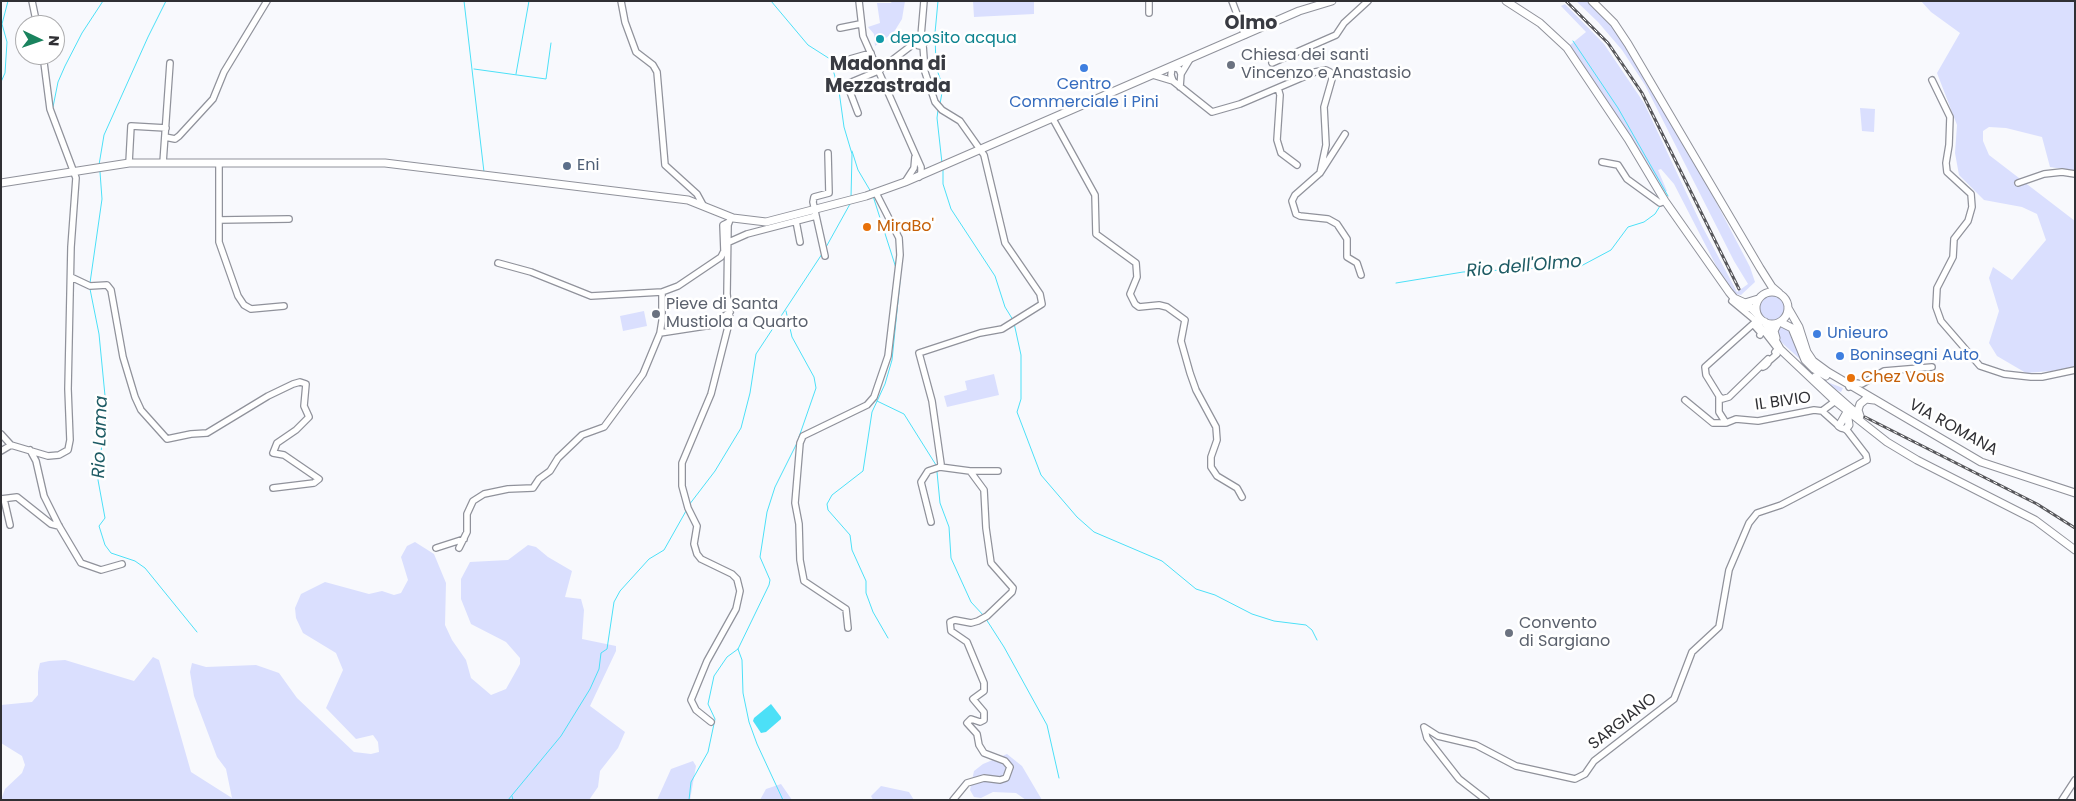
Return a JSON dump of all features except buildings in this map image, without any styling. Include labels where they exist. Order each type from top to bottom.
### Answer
[{"type":"main road","points":[[1,183],[73,170],[129,163],[403,164],[678,199],[703,205],[730,219],[766,222],[815,213],[919,177],[1320,2],[1332,1]]},
{"type":"main road","points":[[1506,1],[1540,23],[1567,48],[1628,139],[1691,246],[1732,301],[1751,308],[1765,322],[1780,349],[1815,379],[1832,389],[1887,442]]},
{"type":"main road","points":[[1592,1],[1614,23],[1628,44],[1772,288],[1786,299],[1788,308],[1786,316],[1774,330],[1778,342],[1847,412],[1887,442]]},
{"type":"main road","points":[[1669,208],[1728,292],[1740,302],[1745,303],[1773,291],[1778,292]]},
{"type":"main road","points":[[1757,314],[1760,297],[1766,286],[1760,268]]},
{"type":"main road","name":"VIA ROMANA","points":[[1788,308],[1799,327],[1807,352],[1831,376]]},
{"type":"main road","points":[[1765,322],[1779,322]]},
{"type":"main road","name":"VIA ROMANA","points":[[1779,322],[1792,328],[1805,360],[1814,369],[1850,386],[1981,462],[2075,493]]},
{"type":"main road","points":[[1865,422],[1859,414],[1860,404],[1866,399],[1876,401]]},
{"type":"main road","points":[[1839,426],[1847,412]]},
{"type":"main road","points":[[1847,412],[1848,427],[1856,424],[1917,460],[2035,520],[2075,550]]},
{"type":"street","points":[[32,1],[35,15]]},
{"type":"street","points":[[165,137],[175,139],[179,136],[213,99],[224,72],[267,1]]},
{"type":"street","points":[[621,1],[625,22],[636,52],[653,65],[657,72],[665,165],[698,194],[703,205]]},
{"type":"street","points":[[859,1],[860,24],[878,71],[921,167],[919,177]]},
{"type":"street","points":[[858,113],[847,84],[878,71],[916,42],[917,38],[921,36],[924,1]]},
{"type":"street","points":[[1149,1],[1149,13]]},
{"type":"street","points":[[1232,1],[1245,35]]},
{"type":"street","points":[[1272,63],[1336,34],[1344,23],[1368,1]]},
{"type":"street","points":[[840,28],[860,24]]},
{"type":"street","points":[[921,36],[925,40],[923,45],[925,72],[936,104],[960,121],[984,155],[1005,243],[1040,294],[1042,304],[1002,329],[980,333],[919,353],[932,401],[940,467]]},
{"type":"street","points":[[916,42],[923,45]]},
{"type":"street","points":[[850,60],[871,53]]},
{"type":"street","points":[[1180,87],[1181,74],[1190,59]]},
{"type":"street","points":[[163,163],[170,63]]},
{"type":"street","points":[[1,434],[12,445],[48,456],[59,455],[68,450],[70,440],[68,389],[76,178],[50,109],[44,65]]},
{"type":"street","points":[[1173,81],[1171,75],[1172,67],[1179,69],[1181,74]]},
{"type":"street","points":[[1153,75],[1168,77],[1212,112],[1240,104],[1321,70],[1330,72],[1332,79],[1324,107],[1326,145],[1320,173]]},
{"type":"street","points":[[1932,80],[1950,117],[1946,163],[1948,172],[1971,194],[1972,207],[1968,221],[1954,239],[1953,257],[1937,288],[1936,307],[1941,321],[1980,366],[2004,374],[2031,377],[2042,377],[2075,370]]},
{"type":"street","points":[[1278,88],[1280,95],[1277,140],[1281,153],[1297,165]]},
{"type":"street","points":[[1053,118],[1094,194],[1096,234],[1136,263],[1137,277],[1130,294],[1135,304],[1139,307],[1159,305],[1167,307],[1184,320],[1181,341],[1190,373],[1196,390],[1216,427],[1217,440],[1211,457],[1211,467],[1217,476],[1237,488],[1242,497]]},
{"type":"street","points":[[129,163],[131,126],[166,128]]},
{"type":"street","points":[[1345,134],[1320,173],[1295,195],[1293,207],[1300,216],[1328,219],[1337,224],[1347,240],[1347,257],[1357,263],[1361,275]]},
{"type":"street","points":[[825,256],[815,213],[814,197],[829,193],[828,152]]},
{"type":"street","points":[[905,182],[914,168],[915,157]]},
{"type":"street","points":[[1602,162],[1618,165],[1628,179],[1660,203],[1665,201]]},
{"type":"street","points":[[219,164],[218,242],[238,296],[244,305],[251,309],[284,306]]},
{"type":"street","points":[[921,167],[928,169],[939,168]]},
{"type":"street","points":[[914,168],[919,177]]},
{"type":"street","points":[[2018,183],[2044,174],[2062,172],[2075,174]]},
{"type":"street","points":[[848,628],[846,609],[804,580],[800,560],[799,524],[794,503],[800,443],[803,436],[868,405],[874,397],[888,356],[900,255],[899,238],[876,193]]},
{"type":"street","points":[[729,242],[747,234],[796,221],[815,213]]},
{"type":"street","points":[[219,220],[289,219]]},
{"type":"street","points":[[711,722],[696,710],[691,700],[707,661],[736,610],[740,591],[737,579],[732,574],[702,559],[697,554],[694,544],[696,526],[688,508],[682,486],[682,463],[711,394],[730,312],[727,294],[730,219]]},
{"type":"street","points":[[498,263],[531,272],[591,296],[662,292],[678,286],[721,257],[724,251],[723,225],[730,219]]},
{"type":"street","points":[[796,221],[800,242]]},
{"type":"street","points":[[71,277],[90,286],[107,285],[111,290],[123,357],[136,397],[141,410],[167,439],[190,434],[207,433],[268,396],[293,384],[300,382],[306,384],[304,401],[309,417],[296,430],[277,443],[273,453],[284,456],[319,479],[314,483],[274,488]]},
{"type":"street","points":[[459,548],[467,532],[467,514],[473,501],[484,494],[508,489],[533,488],[539,479],[550,470],[558,458],[582,435],[604,427],[643,374],[660,333],[662,292]]},
{"type":"street","points":[[1732,301],[1756,321],[1778,349],[1815,379]]},
{"type":"street","points":[[660,333],[712,325],[730,312]]},
{"type":"street","points":[[1726,423],[1718,408],[1719,396],[1706,375],[1705,371],[1708,363],[1721,354],[1753,324],[1761,333],[1760,335]]},
{"type":"street","points":[[1762,365],[1766,366],[1777,354],[1775,352],[1778,349]]},
{"type":"street","name":"IL BIVIO","points":[[1719,396],[1722,398],[1729,397],[1768,360],[1768,362]]},
{"type":"street","points":[[1850,386],[1862,384],[1884,371],[1932,367]]},
{"type":"street","name":"IL BIVIO","points":[[1685,400],[1713,423],[1726,423],[1736,418],[1758,421],[1780,416],[1797,415],[1814,410],[1822,412],[1839,426],[1848,427]]},
{"type":"street","points":[[1822,412],[1834,402]]},
{"type":"street","name":"SARGIANO","points":[[1486,800],[1459,780],[1427,738],[1424,727],[1438,736],[1476,746],[1516,766],[1575,779],[1584,774],[1594,761],[1674,699],[1692,652],[1719,627],[1728,570],[1750,523],[1757,513],[1781,505],[1867,460],[1866,455],[1848,427]]},
{"type":"street","points":[[1,451],[12,445]]},
{"type":"street","points":[[30,450],[36,461],[44,496],[58,526],[81,563],[100,570],[122,564]]},
{"type":"street","points":[[931,522],[921,482],[928,470],[940,467],[998,471]]},
{"type":"street","points":[[953,800],[967,783],[984,778],[1000,780],[1006,778],[1010,768],[1006,761],[984,753],[979,745],[977,734],[968,726],[968,720],[980,722],[984,720],[984,712],[973,699],[984,691],[984,683],[967,642],[951,631],[950,622],[955,620],[971,623],[987,616],[1012,592],[1013,588],[991,563],[986,528],[984,490],[970,470]]},
{"type":"street","points":[[10,525],[2,499],[17,497],[51,524],[58,526]]},
{"type":"street","points":[[436,548],[464,539]]},
{"type":"street","points":[[2062,800],[2075,780]]},
{"type":"shaded area","points":[[892,1],[905,1],[902,19],[894,32],[875,46],[874,34],[868,27],[880,23],[877,3],[891,3]]},
{"type":"shaded area","points":[[973,1],[1034,1],[1034,14],[974,17]]},
{"type":"shaded area","points":[[1576,1],[1588,1],[1622,39],[1703,177],[1750,267],[1755,282],[1741,295],[1735,294],[1724,281],[1674,184],[1661,169],[1658,170],[1667,191],[1665,192],[1632,138],[1570,45],[1586,32],[1561,6],[1565,4],[1604,44],[1644,103],[1702,226],[1737,292],[1748,284],[1734,261],[1645,85],[1622,50],[1598,22]]},
{"type":"shaded area","points":[[1921,1],[2075,1],[2075,171],[2050,167],[2042,137],[2006,128],[1989,127],[1983,131],[1983,141],[1989,155],[2075,221],[2075,369],[2026,373],[1997,356],[1989,343],[1999,311],[1989,278],[1993,267],[2012,280],[2046,240],[2037,214],[2022,207],[1984,200],[1959,175],[1955,153],[1957,125],[1937,73],[1960,33],[1931,12]]},
{"type":"shaded area","points":[[1860,108],[1875,109],[1874,132],[1862,131]]},
{"type":"shaded area","points":[[1772,295],[1781,299],[1785,308],[1781,317],[1772,321],[1763,317],[1759,308],[1763,299]]},
{"type":"shaded area","points":[[644,311],[647,326],[623,331],[620,316]]},
{"type":"shaded area","points":[[1779,325],[1786,325],[1826,376],[1827,382],[1843,388],[1841,392],[1831,387],[1781,342],[1778,337]]},
{"type":"shaded area","points":[[994,374],[999,395],[947,407],[944,396],[967,390],[965,381]]},
{"type":"shaded area","points":[[415,542],[434,554],[446,583],[445,625],[452,640],[466,660],[471,678],[491,695],[506,689],[520,664],[520,658],[506,642],[471,624],[461,599],[461,579],[470,562],[508,560],[528,545],[536,547],[548,557],[572,571],[565,597],[581,599],[584,610],[582,639],[616,646],[616,651],[590,706],[625,732],[618,748],[600,771],[598,787],[589,800],[1,800],[5,789],[22,773],[25,765],[22,756],[1,743],[1,705],[32,702],[38,695],[40,663],[49,661],[65,660],[134,681],[153,657],[159,660],[191,772],[232,798],[226,769],[217,757],[194,696],[190,672],[192,663],[206,667],[256,665],[279,673],[297,698],[354,752],[371,754],[379,752],[378,742],[373,735],[356,739],[326,708],[343,670],[336,653],[303,633],[296,618],[295,608],[301,594],[325,582],[369,594],[382,591],[394,595],[401,593],[408,580],[401,557],[407,546]]},
{"type":"shaded area","points":[[1007,754],[1022,766],[1042,800],[1026,800],[1016,793],[993,792],[981,798],[974,797],[970,790],[974,771],[983,764]]},
{"type":"shaded area","points":[[693,761],[696,766],[690,800],[657,800],[671,769]]},
{"type":"shaded area","points":[[781,784],[792,800],[760,800],[766,789]]},
{"type":"shaded area","points":[[881,786],[909,792],[914,800],[873,800],[871,796]]},
{"type":"water","points":[[771,704],[781,719],[766,732],[761,733],[753,721],[754,718]]},
{"type":"waterway","points":[[1,82],[5,73],[7,42],[2,24],[8,1]]},
{"type":"waterway","points":[[53,107],[58,82],[65,66],[82,33],[103,1]]},
{"type":"waterway","name":"Rio Lama","points":[[99,165],[104,135],[166,1]]},
{"type":"waterway","points":[[464,1],[484,172]]},
{"type":"waterway","points":[[516,74],[529,1]]},
{"type":"waterway","points":[[771,1],[808,45],[830,59],[839,91],[844,127],[852,154],[851,198]]},
{"type":"waterway","points":[[938,1],[935,33],[936,67],[943,87],[940,104]]},
{"type":"waterway","name":"Rio dell'Olmo","points":[[1573,41],[1618,108],[1668,196]]},
{"type":"waterway","points":[[474,69],[546,79],[551,43]]},
{"type":"waterway","points":[[938,110],[937,118],[942,163]]},
{"type":"waterway","points":[[852,151],[858,170],[871,192]]},
{"type":"waterway","points":[[943,170],[943,184],[951,209],[995,276],[1005,307],[1013,320]]},
{"type":"waterway","name":"Rio Lama","points":[[90,283],[102,199],[100,172]]},
{"type":"waterway","points":[[873,196],[896,268]]},
{"type":"waterway","points":[[825,249],[850,204]]},
{"type":"waterway","name":"Rio dell'Olmo","points":[[1396,283],[1463,272],[1581,266],[1611,250],[1628,227],[1644,222],[1655,214],[1660,206]]},
{"type":"waterway","points":[[689,505],[715,471],[741,428],[750,393],[756,354],[822,254]]},
{"type":"waterway","points":[[888,638],[873,612],[866,593],[866,581],[852,550],[850,535],[828,510],[827,504],[832,495],[863,471],[872,412],[885,384],[892,360],[900,281]]},
{"type":"waterway","name":"Rio Lama","points":[[90,289],[99,334],[106,406],[98,480],[105,518],[99,526],[105,545],[111,553],[135,561],[145,568],[197,632]]},
{"type":"waterway","points":[[786,311],[792,337],[814,377],[816,388],[799,437]]},
{"type":"waterway","points":[[1014,323],[1021,355],[1021,399],[1017,412],[1041,475],[1077,517],[1094,532],[1162,561],[1196,589],[1215,595],[1252,614],[1274,621],[1306,625],[1312,630],[1317,640]]},
{"type":"waterway","points":[[877,401],[904,414],[936,465]]},
{"type":"waterway","points":[[738,649],[769,585],[770,580],[760,557],[767,512],[775,487],[797,443]]},
{"type":"waterway","points":[[937,472],[940,503],[949,527],[951,558],[971,602],[984,616]]},
{"type":"waterway","points":[[508,800],[561,736],[590,689],[599,669],[601,653],[607,649],[614,602],[620,591],[649,559],[664,550],[686,511]]},
{"type":"waterway","points":[[986,619],[1004,647],[1047,725],[1059,778]]},
{"type":"waterway","points":[[738,649],[742,660],[743,693],[749,722],[783,800]]},
{"type":"waterway","points":[[689,800],[691,782],[708,752],[715,719],[708,704],[714,676],[727,657],[738,649]]},
{"type":"waterway","points":[[512,796],[513,800]]},
{"type":"railway","points":[[1566,1],[1608,43],[1642,93],[1739,289]]},
{"type":"railway","points":[[1865,417],[2037,504],[2075,528]]},
{"type":"place","name":"deposito acqua","points":[[880,39]]},
{"type":"place","name":"Chiesa dei santi Vincenzo e Anastasio","points":[[1231,65]]},
{"type":"place","name":"Centro Commerciale i Pini","points":[[1084,68]]},
{"type":"place","name":"Eni","points":[[567,166]]},
{"type":"place","name":"MiraBo'","points":[[867,227]]},
{"type":"place","name":"Pieve di Santa Mustiola a Quarto","points":[[656,314]]},
{"type":"place","name":"Unieuro","points":[[1817,334]]},
{"type":"place","name":"Boninsegni Auto","points":[[1840,356]]},
{"type":"place","name":"Chez Vous","points":[[1851,378]]},
{"type":"place","name":"Convento di Sargiano","points":[[1509,633]]},
{"type":"district","name":"Olmo","points":[[1251,24]]},
{"type":"district","name":"Madonna di Mezzastrada","points":[[888,76]]}]
